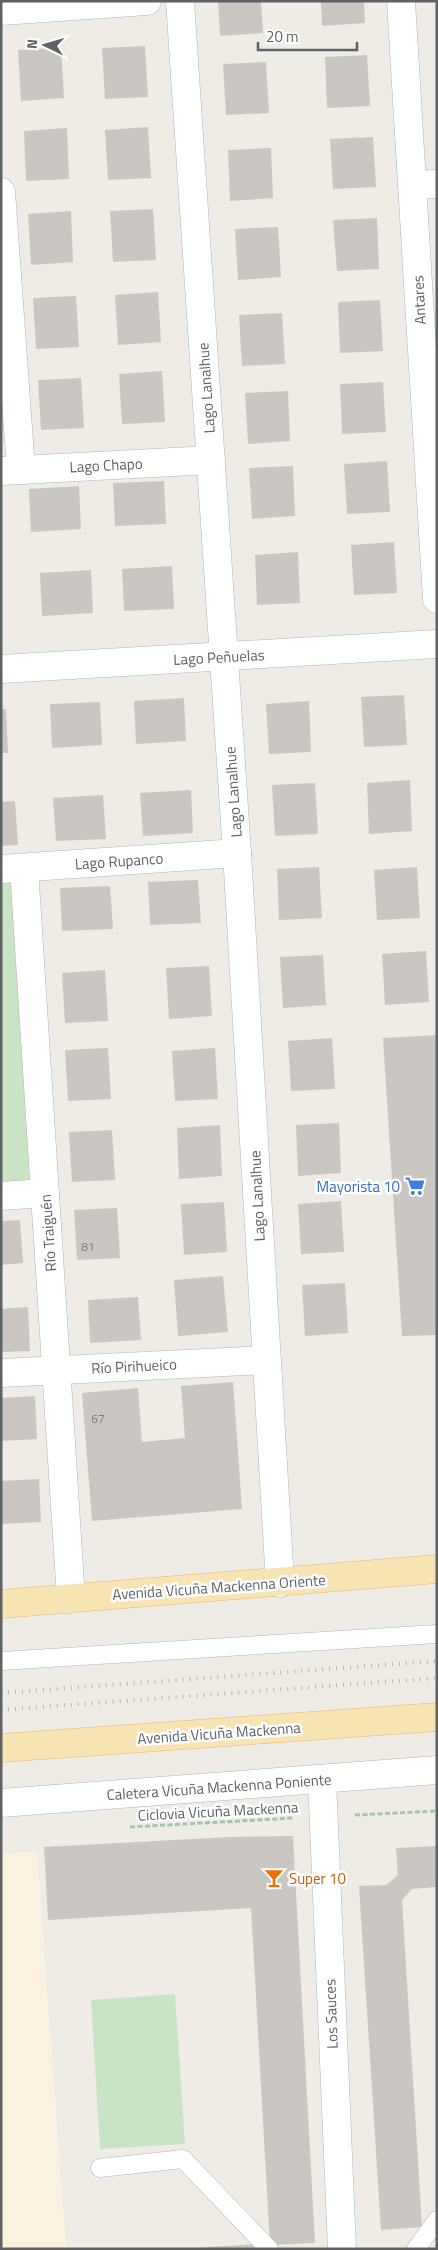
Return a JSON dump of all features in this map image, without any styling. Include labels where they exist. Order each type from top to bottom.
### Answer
[{"type":"main road","name":"Avenida Vicuña Mackenna Oriente","points":[[1,1604],[437,1569]]},
{"type":"main road","name":"Avenida Vicuña Mackenna","points":[[1,1748],[437,1718]]},
{"type":"main road","points":[[394,1720],[437,1730]]},
{"type":"street","points":[[1,11],[147,1]]},
{"type":"street","name":"Lago Lanalhue","points":[[180,1],[237,853],[280,1583]]},
{"type":"street","name":"Antares","points":[[402,1],[425,184],[437,599]]},
{"type":"street","points":[[2,208],[11,470]]},
{"type":"street","name":"Lago Chapo","points":[[11,470],[210,460]]},
{"type":"street","name":"Lago Peñuelas","points":[[1,669],[437,644]]},
{"type":"street","name":"Lago Rupanco","points":[[12,868],[237,853]]},
{"type":"street","name":"Río Traiguén","points":[[12,868],[45,1193],[71,1598]]},
{"type":"street","points":[[1,1196],[45,1193]]},
{"type":"street","name":"Río Pirihueico","points":[[1,1373],[267,1360]]},
{"type":"street","name":"Caletera Vicuña Mackenna Poniente","points":[[1,1803],[437,1770]]},
{"type":"street","name":"Los Sauces","points":[[322,1780],[342,2249]]},
{"type":"lane","points":[[1,1661],[437,1634]]},
{"type":"lane","points":[[100,2168],[183,2159],[269,2249]]},
{"type":"lane","points":[[416,2249],[437,2220]]},
{"type":"path","name":"Ciclovia Vicuña Mackenna","points":[[128,1827],[437,1811]]},
{"type":"shaded area","points":[[37,1851],[66,2249],[1,2249],[1,1854]]},
{"type":"green space","points":[[17,878],[40,1182],[1,1184],[1,879]]},
{"type":"green space","points":[[175,1994],[185,2144],[100,2149],[91,2000]]},
{"type":"building","points":[[218,1],[261,1],[263,33],[220,36]]},
{"type":"building","points":[[321,1],[364,1],[365,23],[322,26]]},
{"type":"building","points":[[145,46],[148,97],[105,99],[102,48]]},
{"type":"building","points":[[61,48],[64,98],[21,101],[18,50]]},
{"type":"building","points":[[367,55],[370,106],[327,108],[325,57]]},
{"type":"building","points":[[266,62],[269,113],[226,115],[223,64]]},
{"type":"building","points":[[148,127],[151,178],[108,180],[105,130]]},
{"type":"building","points":[[67,128],[69,179],[26,181],[24,131]]},
{"type":"building","points":[[373,137],[376,187],[333,189],[330,139]]},
{"type":"building","points":[[271,148],[273,198],[230,201],[228,150]]},
{"type":"building","points":[[153,209],[156,260],[113,262],[110,211]]},
{"type":"building","points":[[71,211],[73,262],[31,265],[28,214]]},
{"type":"building","points":[[377,218],[379,269],[337,271],[333,220]]},
{"type":"building","points":[[278,227],[281,277],[238,280],[235,229]]},
{"type":"building","points":[[158,292],[161,342],[118,345],[115,295]]},
{"type":"building","points":[[76,296],[79,347],[36,349],[33,298]]},
{"type":"building","points":[[380,300],[383,351],[340,353],[338,302]]},
{"type":"building","points":[[282,313],[285,364],[242,366],[239,315]]},
{"type":"building","points":[[162,371],[165,422],[122,424],[119,374]]},
{"type":"building","points":[[81,378],[84,428],[41,430],[38,380]]},
{"type":"building","points":[[383,382],[386,432],[342,434],[340,384]]},
{"type":"building","points":[[288,391],[290,441],[248,444],[245,393]]},
{"type":"building","points":[[387,461],[390,512],[347,514],[344,464]]},
{"type":"building","points":[[293,466],[295,516],[252,519],[249,468]]},
{"type":"building","points":[[164,481],[166,524],[115,526],[113,483]]},
{"type":"building","points":[[79,486],[81,529],[31,532],[29,489]]},
{"type":"building","points":[[394,542],[397,593],[354,595],[351,545]]},
{"type":"building","points":[[298,552],[300,603],[257,605],[255,555]]},
{"type":"building","points":[[172,566],[174,609],[124,611],[122,569]]},
{"type":"building","points":[[91,570],[93,613],[42,616],[40,573]]},
{"type":"building","points":[[404,695],[407,745],[364,747],[361,697]]},
{"type":"building","points":[[184,698],[186,741],[136,744],[134,701]]},
{"type":"building","points":[[309,701],[311,752],[269,754],[266,704]]},
{"type":"building","points":[[100,702],[102,745],[52,748],[50,704]]},
{"type":"building","points":[[1,709],[6,709],[8,753],[1,753]]},
{"type":"building","points":[[410,780],[412,831],[369,834],[367,783]]},
{"type":"building","points":[[315,783],[318,834],[275,836],[272,785]]},
{"type":"building","points":[[191,790],[193,833],[143,836],[140,793]]},
{"type":"building","points":[[103,795],[106,839],[56,841],[53,798]]},
{"type":"building","points":[[15,801],[18,845],[1,846],[1,802]]},
{"type":"building","points":[[319,867],[322,918],[279,920],[277,869]]},
{"type":"building","points":[[417,867],[420,918],[377,920],[374,870]]},
{"type":"building","points":[[198,880],[201,923],[150,925],[148,882]]},
{"type":"building","points":[[110,886],[113,929],[62,931],[60,888]]},
{"type":"building","points":[[426,951],[429,1002],[385,1005],[382,954]]},
{"type":"building","points":[[323,955],[326,1005],[283,1008],[280,957]]},
{"type":"building","points":[[209,966],[212,1016],[169,1019],[166,968]]},
{"type":"building","points":[[105,970],[108,1021],[65,1023],[62,973]]},
{"type":"building","name":"Mayorista 10","points":[[437,1035],[437,1335],[402,1336],[383,1038]]},
{"type":"building","points":[[332,1038],[335,1089],[291,1091],[288,1041]]},
{"type":"building","points":[[108,1048],[111,1099],[68,1101],[65,1050]]},
{"type":"building","points":[[215,1048],[218,1099],[175,1101],[172,1051]]},
{"type":"building","points":[[339,1123],[341,1173],[298,1176],[296,1125]]},
{"type":"building","points":[[220,1125],[222,1176],[179,1179],[177,1128]]},
{"type":"building","points":[[112,1130],[115,1180],[72,1182],[69,1132]]},
{"type":"building","points":[[341,1201],[344,1252],[301,1254],[298,1204]]},
{"type":"building","points":[[224,1202],[227,1252],[184,1255],[181,1204]]},
{"type":"building","points":[[117,1208],[120,1258],[77,1260],[74,1210]]},
{"type":"building","points":[[20,1220],[23,1263],[1,1265],[1,1221]]},
{"type":"building","points":[[223,1276],[228,1332],[178,1336],[174,1280]]},
{"type":"building","points":[[345,1283],[348,1333],[305,1336],[302,1285]]},
{"type":"building","points":[[138,1297],[141,1340],[90,1343],[88,1300]]},
{"type":"building","points":[[28,1307],[30,1351],[1,1352],[1,1309]]},
{"type":"building","points":[[233,1382],[242,1509],[92,1521],[82,1393],[138,1388],[142,1442],[185,1438],[181,1386]]},
{"type":"building","points":[[35,1396],[37,1439],[1,1441],[1,1398]]},
{"type":"building","points":[[39,1479],[41,1522],[1,1524],[1,1481]]},
{"type":"building","points":[[293,1836],[315,2243],[270,2245],[251,1908],[48,1920],[44,1847],[230,1837]]},
{"type":"building","points":[[437,1846],[437,1887],[412,1889],[402,1900],[422,2227],[381,2230],[359,1886],[386,1885],[398,1875],[396,1848]]},
{"type":"building","points":[[261,2244],[262,2249],[206,2249],[206,2247]]},
{"type":"railway","points":[[1,1693],[437,1661]]},
{"type":"railway","points":[[1,1710],[437,1678]]},
{"type":"place","name":"Mayorista 10","points":[[415,1186]]},
{"type":"place","name":"Super 10","points":[[274,1878]]}]
